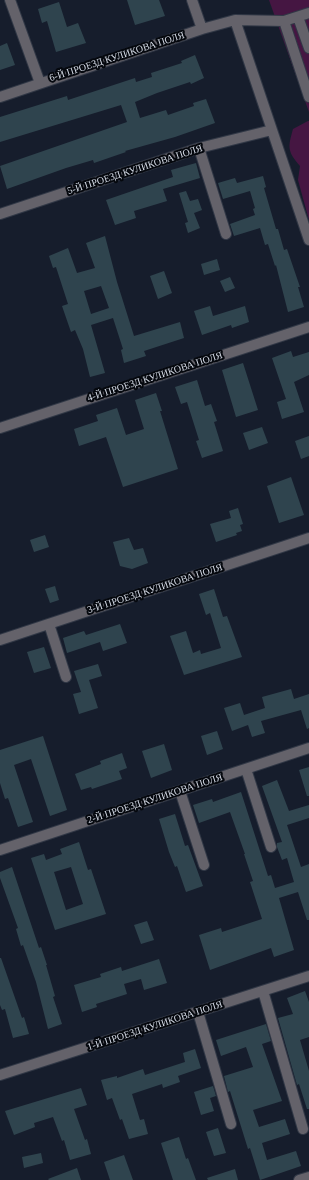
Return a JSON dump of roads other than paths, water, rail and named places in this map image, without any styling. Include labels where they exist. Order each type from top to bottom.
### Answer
[{"type":"street","points":[[10,0],[40,83]]},
{"type":"street","points":[[192,0],[202,29]]},
{"type":"street","name":"6-Й ПРОЕЗД КУЛИКОВА ПОЛЯ","points":[[0,97],[202,29],[235,20],[284,21],[309,13]]},
{"type":"street","points":[[298,17],[309,48]]},
{"type":"street","points":[[235,20],[309,240]]},
{"type":"street","points":[[284,21],[309,97]]},
{"type":"street","name":"5-Й ПРОЕЗД КУЛИКОВА ПОЛЯ","points":[[0,214],[199,148],[272,130]]},
{"type":"street","points":[[199,148],[226,234]]},
{"type":"street","name":"4-Й ПРОЕЗД КУЛИКОВА ПОЛЯ","points":[[0,428],[309,327]]},
{"type":"street","name":"3-Й ПРОЕЗД КУЛИКОВА ПОЛЯ","points":[[0,640],[309,538]]},
{"type":"street","points":[[48,624],[66,677]]},
{"type":"street","name":"2-Й ПРОЕЗД КУЛИКОВА ПОЛЯ","points":[[0,850],[309,748]]},
{"type":"street","points":[[246,769],[270,847]]},
{"type":"street","points":[[180,791],[204,865]]},
{"type":"street","name":"1-Й ПРОЕЗД КУЛИКОВА ПОЛЯ","points":[[0,1075],[309,976]]},
{"type":"street","points":[[263,991],[303,1129]]},
{"type":"street","points":[[198,1012],[231,1124]]},
{"type":"street","points":[[299,1180],[309,1177]]}]
